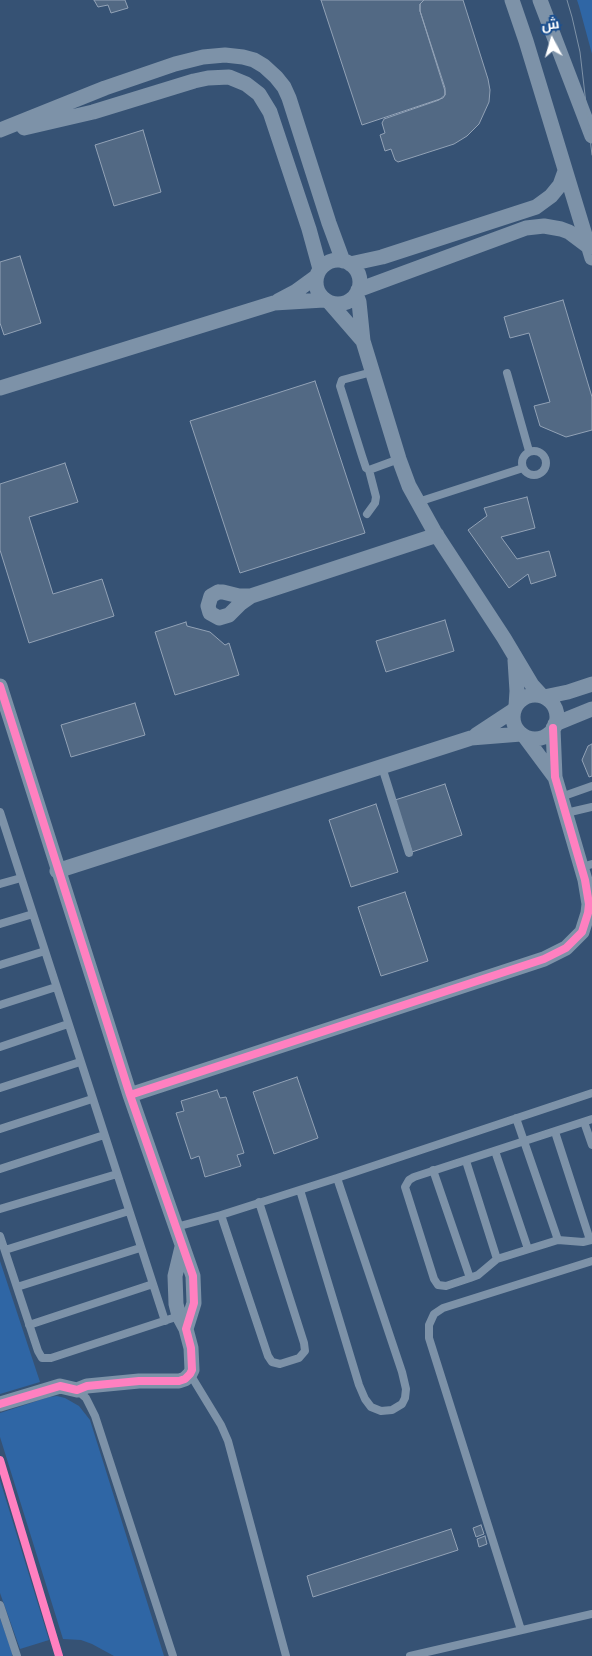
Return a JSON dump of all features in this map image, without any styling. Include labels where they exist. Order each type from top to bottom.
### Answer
[{"type":"street","points":[[512,0],[590,253]]},
{"type":"street","points":[[540,0],[592,136]]},
{"type":"street","points":[[0,131],[105,88],[175,64],[203,57],[225,54],[254,60],[264,66],[284,86],[329,223],[347,263],[356,270],[359,278],[357,292],[363,342],[409,486],[437,535],[532,685],[556,710],[554,726],[554,777]]},
{"type":"street","points":[[0,131],[93,112],[194,81],[221,76],[237,79],[252,87],[259,94],[270,112],[310,229],[319,272],[316,287],[319,294],[363,342]]},
{"type":"street","points":[[0,388],[274,303],[295,292],[330,262],[347,263],[382,257],[536,207],[551,196],[560,185],[565,171]]},
{"type":"street","points":[[274,303],[327,301],[338,304],[346,303],[357,292],[526,228],[544,226],[569,232],[590,253]]},
{"type":"street","points":[[251,596],[437,535]]},
{"type":"street","points":[[130,1094],[544,959],[566,948],[587,932],[589,904],[587,866],[554,777],[514,723],[517,691],[515,658]]},
{"type":"street","points":[[58,871],[471,738],[492,726],[526,697],[531,695],[543,697],[568,692],[592,684]]},
{"type":"street","points":[[0,686],[130,1094],[182,1247],[174,1276],[177,1322],[191,1348],[192,1364],[190,1374],[179,1380],[139,1381],[87,1386],[77,1390],[60,1386],[0,1404]]},
{"type":"street","points":[[471,738],[523,736],[534,739],[543,737],[554,726],[592,709]]},
{"type":"lane","points":[[366,514],[375,503],[376,497],[369,470],[366,468],[340,386],[342,380],[372,372]]},
{"type":"lane","points":[[507,373],[529,451]]},
{"type":"lane","points":[[529,451],[539,451],[547,462],[544,471],[535,475],[530,474],[523,468],[523,458],[529,451]]},
{"type":"lane","points":[[369,470],[399,459]]},
{"type":"lane","points":[[418,502],[523,468]]},
{"type":"lane","points":[[382,767],[409,853]]},
{"type":"lane","points":[[561,797],[592,786]]},
{"type":"lane","points":[[566,813],[592,806]]},
{"type":"lane","points":[[0,812],[140,1248],[153,1284],[177,1322],[46,1358],[39,1356],[0,1236]]},
{"type":"lane","points":[[0,843],[9,840]]},
{"type":"lane","points":[[0,884],[21,878]]},
{"type":"lane","points":[[0,924],[33,914]]},
{"type":"lane","points":[[0,965],[45,951]]},
{"type":"lane","points":[[0,1005],[56,987]]},
{"type":"lane","points":[[0,1047],[68,1024]]},
{"type":"lane","points":[[0,1088],[80,1062]]},
{"type":"lane","points":[[176,1228],[337,1178],[592,1093]]},
{"type":"lane","points":[[0,1129],[92,1099]]},
{"type":"lane","points":[[516,1118],[558,1240]]},
{"type":"lane","points":[[555,1132],[591,1240],[583,1242],[558,1240],[497,1259],[478,1275],[446,1286],[438,1285],[434,1279],[405,1187],[414,1176],[466,1161],[588,1120],[592,1145]]},
{"type":"lane","points":[[0,1170],[104,1135]]},
{"type":"lane","points":[[495,1151],[528,1249]]},
{"type":"lane","points":[[466,1161],[497,1259]]},
{"type":"lane","points":[[433,1170],[470,1278]]},
{"type":"lane","points":[[0,1209],[117,1174]]},
{"type":"lane","points":[[300,1190],[358,1385],[371,1407],[381,1411],[392,1410],[402,1404],[405,1398],[406,1389],[402,1372],[337,1178]]},
{"type":"lane","points":[[221,1215],[268,1356],[272,1362],[280,1364],[299,1358],[305,1351],[304,1343],[258,1202]]},
{"type":"lane","points":[[5,1250],[129,1211]]},
{"type":"lane","points":[[16,1288],[140,1248]]},
{"type":"lane","points":[[521,1630],[429,1338],[429,1325],[434,1314],[443,1308],[592,1261]]},
{"type":"lane","points":[[29,1324],[153,1284]]},
{"type":"lane","points":[[190,1374],[228,1441],[286,1656]]},
{"type":"lane","points":[[77,1390],[86,1398],[95,1416],[173,1656]]},
{"type":"lane","points":[[0,1605],[17,1656]]},
{"type":"lane","points":[[410,1656],[592,1614]]},
{"type":"shaded area","points":[[577,0],[592,0],[592,54],[579,6]]},
{"type":"shaded area","points":[[0,1261],[40,1382],[0,1394]]},
{"type":"shaded area","points":[[57,1396],[79,1406],[90,1420],[164,1656],[114,1656],[81,1640],[63,1639],[0,1437],[0,1413]]},
{"type":"shaded area","points":[[0,1480],[49,1640],[20,1649],[0,1593]]},
{"type":"shaded area","points":[[0,1618],[12,1652],[12,1656],[0,1656]]},
{"type":"building","points":[[94,0],[125,0],[128,8],[111,13],[108,5],[98,7]]},
{"type":"building","points":[[321,0],[424,0],[420,4],[420,11],[445,91],[443,98],[362,125]]},
{"type":"building","points":[[424,0],[463,0],[488,79],[490,90],[489,102],[479,124],[467,136],[454,144],[398,162],[395,160],[391,149],[385,151],[380,135],[385,133],[382,123],[384,119],[439,100],[445,95],[445,88],[420,11],[420,4]]},
{"type":"building","points":[[143,130],[161,192],[114,206],[95,145]]},
{"type":"building","points":[[20,256],[41,323],[4,335],[0,323],[0,262]]},
{"type":"building","points":[[563,300],[592,397],[592,430],[566,437],[540,426],[534,406],[550,402],[529,333],[510,338],[504,317]]},
{"type":"building","points":[[315,381],[365,533],[240,573],[190,421]]},
{"type":"building","points":[[65,463],[78,502],[29,517],[53,594],[102,579],[114,616],[29,643],[0,550],[0,484]]},
{"type":"building","points":[[527,497],[535,528],[501,537],[517,559],[549,551],[556,576],[531,584],[528,574],[509,588],[468,530],[487,516],[484,508]]},
{"type":"building","points":[[445,620],[454,651],[386,672],[376,641]]},
{"type":"building","points":[[186,622],[187,626],[210,632],[225,645],[229,643],[239,675],[175,695],[155,632]]},
{"type":"building","points":[[135,703],[145,735],[71,757],[61,725]]},
{"type":"building","points":[[592,744],[592,776],[589,777],[582,760],[588,746]]},
{"type":"building","points":[[445,784],[462,835],[412,852],[395,800]]},
{"type":"building","points":[[376,804],[398,872],[351,887],[329,820]]},
{"type":"building","points":[[405,892],[428,961],[381,976],[358,907]]},
{"type":"building","points":[[297,1077],[318,1138],[274,1154],[253,1092]]},
{"type":"building","points":[[217,1090],[220,1098],[226,1097],[244,1153],[237,1155],[241,1166],[205,1177],[199,1156],[191,1159],[176,1113],[184,1111],[181,1101]]},
{"type":"building","points":[[481,1525],[484,1534],[476,1537],[473,1528]]},
{"type":"building","points":[[451,1529],[458,1550],[313,1597],[307,1576]]},
{"type":"building","points":[[485,1536],[487,1544],[479,1547],[477,1539]]},
{"type":"tram line","points":[[567,0],[580,52],[592,155]]},
{"type":"cycle path","points":[[0,686],[130,1095],[193,1276],[194,1303],[186,1329],[191,1348],[192,1370],[185,1379],[179,1381],[139,1381],[87,1386],[77,1390],[60,1386],[0,1404]]},
{"type":"cycle path","points":[[130,1095],[544,959],[566,948],[582,932],[589,904],[585,880],[555,777],[553,728]]},
{"type":"cycle path","points":[[0,1460],[59,1656]]}]
